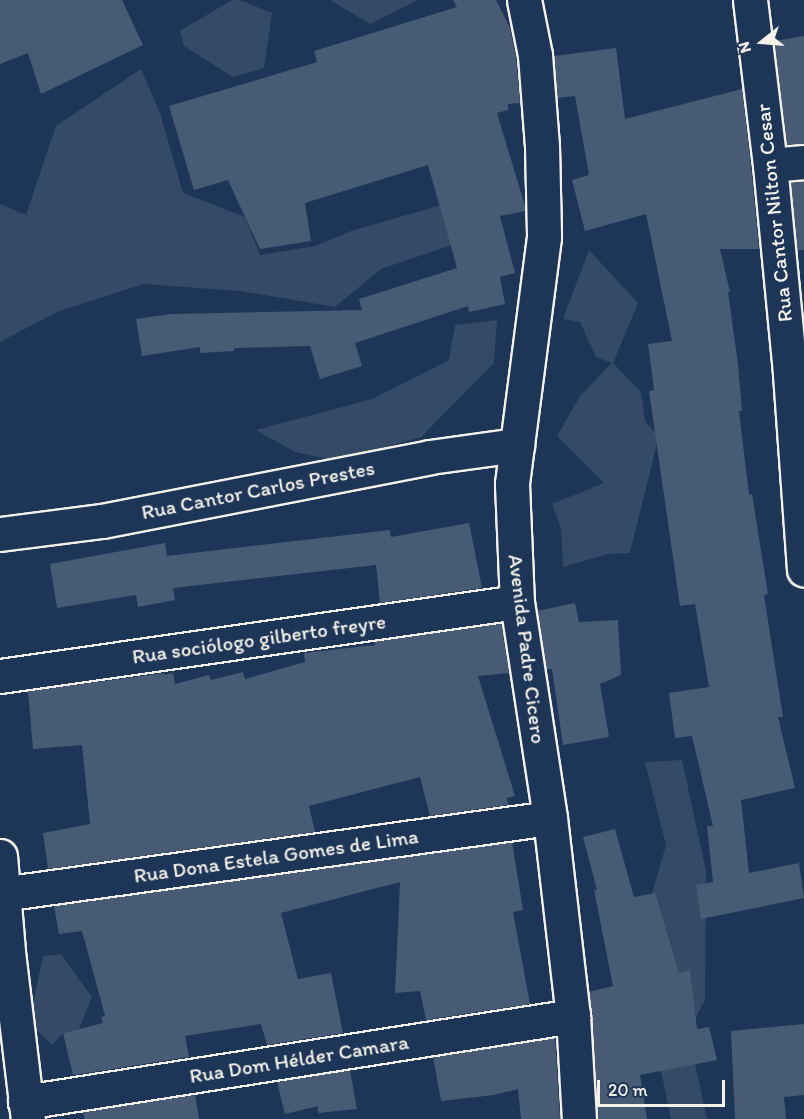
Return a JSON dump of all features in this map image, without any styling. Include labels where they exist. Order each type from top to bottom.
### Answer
[{"type":"street","name":"Avenida Padre Cicero","points":[[524,0],[535,55],[542,146],[544,237],[512,484],[517,602],[550,818],[573,1016],[579,1119]]},
{"type":"street","name":"Rua Cantor Nilton Cesar","points":[[750,0],[797,374],[804,570]]},
{"type":"street","points":[[770,165],[804,162]]},
{"type":"street","name":"Rua Cantor Carlos Prestes","points":[[0,534],[102,521],[430,457],[517,445]]},
{"type":"street","name":"Rua sociólogo gilberto freyre","points":[[0,676],[517,602]]},
{"type":"street","name":"Rua Dona Estela Gomes de Lima","points":[[2,894],[550,818]]},
{"type":"street","points":[[0,856],[2,894],[26,1111]]},
{"type":"street","name":"Rua Dom Hélder Camara","points":[[26,1111],[573,1016]]},
{"type":"shaded area","points":[[232,0],[240,0],[272,13],[264,68],[233,77],[184,46],[180,31]]},
{"type":"shaded area","points":[[330,0],[418,0],[370,24]]},
{"type":"shaded area","points":[[141,69],[160,113],[183,193],[245,217],[260,255],[315,246],[351,231],[469,197],[484,234],[381,269],[335,307],[240,291],[143,284],[57,312],[0,342],[0,204],[26,215],[56,126]]},
{"type":"shaded area","points":[[589,250],[638,303],[613,363],[641,392],[645,422],[659,435],[630,553],[608,554],[563,567],[561,528],[552,504],[604,483],[557,436],[580,396],[612,363],[596,357],[580,322],[563,319]]},
{"type":"shaded area","points":[[497,320],[494,363],[421,437],[337,461],[295,452],[256,430],[372,399],[449,360],[455,325]]},
{"type":"shaded area","points":[[682,760],[706,871],[705,1000],[688,1032],[707,1119],[671,1119],[636,949],[666,845],[645,762]]},
{"type":"shaded area","points":[[61,954],[92,997],[79,1029],[63,1033],[52,1045],[29,1023],[43,956]]},
{"type":"building","points":[[0,0],[122,0],[143,45],[41,94],[28,53],[0,64]]},
{"type":"building","points":[[453,0],[496,0],[510,28],[516,58],[520,103],[508,104],[508,110],[497,113],[525,206],[525,211],[500,216],[515,273],[500,277],[505,304],[469,312],[468,306],[355,343],[362,366],[320,379],[310,346],[234,348],[234,351],[200,353],[200,347],[142,356],[136,319],[171,314],[362,310],[359,299],[457,268],[428,165],[305,203],[311,241],[260,249],[228,180],[194,190],[169,106],[317,62],[314,51],[457,7]]},
{"type":"building","points":[[804,36],[804,144],[786,145],[774,41]]},
{"type":"building","points":[[616,48],[625,119],[742,89],[751,167],[759,249],[720,249],[730,292],[728,292],[742,411],[739,411],[749,495],[752,494],[768,594],[764,595],[783,717],[778,717],[795,788],[741,800],[749,873],[799,863],[804,898],[701,919],[696,885],[713,882],[707,826],[713,826],[692,736],[675,738],[669,693],[709,687],[695,604],[680,606],[649,391],[654,390],[648,344],[672,341],[646,214],[585,231],[572,180],[589,175],[575,96],[557,98],[554,56]]},
{"type":"building","points":[[804,181],[804,250],[797,250],[790,182]]},
{"type":"building","points":[[469,523],[482,588],[380,603],[376,565],[173,588],[175,600],[138,607],[136,595],[57,608],[50,564],[165,543],[167,556],[390,530],[391,537]]},
{"type":"building","points":[[575,603],[579,622],[618,620],[621,675],[600,684],[609,737],[563,745],[552,669],[546,669],[537,611]]},
{"type":"building","points":[[501,623],[509,673],[478,676],[515,796],[507,798],[508,805],[430,816],[420,777],[309,806],[315,832],[48,869],[43,833],[90,824],[82,745],[33,749],[28,691],[164,673],[164,675],[173,673],[175,684],[209,675],[211,680],[243,672],[245,679],[305,662],[304,653],[375,645],[375,641]]},
{"type":"building","points":[[615,829],[634,897],[655,893],[679,973],[690,970],[697,1029],[709,1027],[717,1060],[640,1075],[647,1119],[598,1119],[589,992],[613,986],[594,890],[597,890],[583,837]]},
{"type":"building","points":[[512,842],[523,910],[513,912],[530,1004],[426,1020],[420,991],[395,993],[400,882],[281,913],[298,979],[331,973],[343,1033],[267,1045],[261,1024],[185,1036],[189,1057],[73,1075],[63,1033],[103,1023],[101,1017],[105,1016],[82,931],[59,934],[54,906]]},
{"type":"building","points":[[804,1024],[804,1095],[784,1097],[786,1119],[735,1119],[731,1031]]},
{"type":"building","points":[[555,1038],[560,1119],[521,1119],[518,1089],[494,1095],[441,1101],[433,1057]]},
{"type":"building","points":[[350,1070],[357,1109],[318,1113],[318,1106],[285,1114],[277,1082]]},
{"type":"building","points":[[195,1094],[199,1119],[85,1119],[83,1112]]}]
